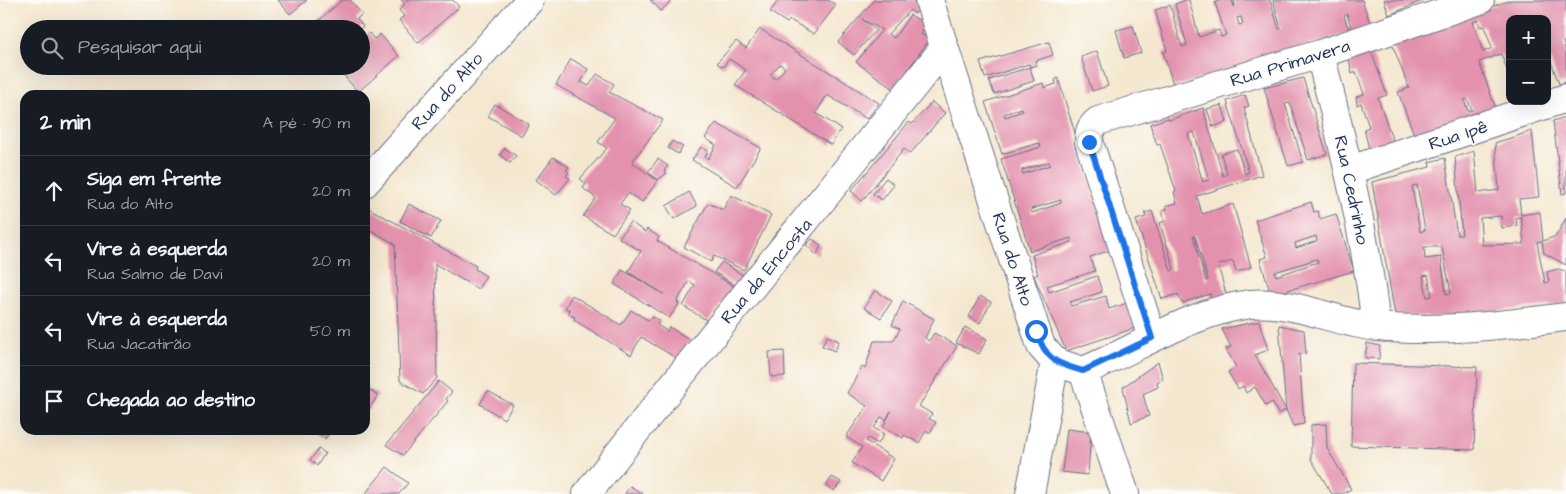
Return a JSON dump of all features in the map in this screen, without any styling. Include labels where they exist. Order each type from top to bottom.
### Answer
[{"type":"street","name":"Rua do Alto","points":[[370,177],[530,0]]},
{"type":"street","name":"Rua do Alto","points":[[929,0],[1041,346],[1055,362]]},
{"type":"street","name":"Rua Primavera","points":[[1152,338],[1089,142],[1089,132],[1098,121],[1320,54],[1480,0]]},
{"type":"street","name":"Rua da Encosta","points":[[588,494],[678,377],[822,203],[944,48]]},
{"type":"street","name":"Rua Cedrinho","points":[[1320,54],[1350,170],[1376,327]]},
{"type":"street","name":"Rua Ipê","points":[[1350,170],[1566,98]]},
{"type":"street","points":[[1030,494],[1055,362],[1083,371],[1152,338],[1208,315],[1252,304],[1272,304],[1376,327],[1421,330],[1465,329],[1566,317]]},
{"type":"street","points":[[1083,371],[1124,494]]},
{"type":"building","points":[[278,0],[307,0],[290,14]]},
{"type":"building","points":[[342,0],[350,0],[362,14],[358,20],[319,20]]},
{"type":"building","points":[[401,0],[453,0],[459,7],[418,43],[399,20],[404,16],[399,10],[405,4]]},
{"type":"building","points":[[650,0],[672,0],[661,11]]},
{"type":"building","points":[[779,0],[828,0],[836,5],[814,34],[790,20],[787,23],[770,12]]},
{"type":"building","points":[[874,0],[913,0],[920,8],[915,14],[910,10],[888,34],[894,38],[910,15],[926,24],[921,34],[930,39],[894,89],[856,62],[882,30],[862,19],[876,30],[854,55],[838,42]]},
{"type":"building","points":[[1189,0],[1199,37],[1219,30],[1221,37],[1226,35],[1215,3],[1220,0],[1232,0],[1234,7],[1234,0],[1270,0],[1279,29],[1281,29],[1273,0],[1362,0],[1371,26],[1174,87],[1163,52],[1167,51],[1155,10],[1170,5],[1182,47],[1187,45],[1175,4]],"holes":[[[1347,14],[1351,27],[1348,28],[1344,16]],[[1241,17],[1243,24],[1239,25],[1237,18]]]},
{"type":"building","points":[[1384,0],[1424,0],[1389,15]]},
{"type":"building","points":[[1511,0],[1566,0],[1566,41],[1563,42],[1566,52],[1566,82],[1559,84],[1551,61],[1551,15],[1506,15],[1506,67],[1501,54],[1479,62],[1496,109],[1415,137],[1398,92],[1409,88],[1391,41]],"holes":[[[1478,20],[1480,27],[1484,26],[1492,48],[1483,52],[1473,22]],[[1467,99],[1472,110],[1468,111],[1464,100]]]},
{"type":"building","points":[[1133,26],[1141,53],[1124,58],[1116,30]]},
{"type":"building","points":[[760,29],[879,103],[867,119],[827,95],[816,113],[841,129],[831,145],[735,85],[746,70],[729,59],[723,67],[717,63],[736,41],[746,48]],"holes":[[[780,64],[785,68],[776,79],[770,75]]]},
{"type":"building","points":[[370,34],[374,39],[380,34],[399,56],[360,90],[356,90],[343,75],[370,75]]},
{"type":"building","points":[[1049,42],[1053,55],[1035,61],[1037,65],[1030,67],[1029,64],[985,78],[980,62]]},
{"type":"building","points":[[1097,51],[1108,86],[1092,91],[1081,57]]},
{"type":"building","points":[[1371,51],[1387,95],[1378,98],[1394,144],[1370,153],[1364,129],[1369,127],[1361,103],[1357,105],[1356,97],[1364,94],[1356,72],[1352,74],[1349,59]]},
{"type":"building","points":[[571,59],[588,69],[581,82],[589,86],[597,74],[614,84],[609,92],[663,120],[632,162],[658,181],[642,202],[628,193],[620,204],[630,210],[613,234],[583,216],[596,198],[583,188],[586,184],[580,179],[607,148],[598,142],[615,118],[556,85]]},
{"type":"building","points":[[1030,67],[1034,81],[994,94],[989,80]]},
{"type":"building","points":[[1058,78],[1111,250],[1090,257],[1095,271],[1047,286],[1049,292],[1097,276],[1102,292],[1070,302],[1071,306],[1106,296],[1109,309],[1127,303],[1135,328],[1066,351],[1034,276],[1038,274],[1032,255],[1072,242],[1071,238],[1030,251],[1001,159],[1041,147],[1039,143],[1002,154],[985,102],[1043,83],[1044,88],[1056,84],[1055,80]],"holes":[[[1022,108],[1023,111],[1005,117],[1004,114]],[[1049,162],[1050,165],[1023,174],[1022,170]],[[1061,200],[1061,203],[1032,213],[1031,209]]]},
{"type":"building","points":[[1303,78],[1327,154],[1308,160],[1290,103],[1285,104],[1303,162],[1288,166],[1264,88]]},
{"type":"building","points":[[1245,95],[1249,106],[1244,108],[1262,175],[1197,196],[1202,214],[1233,204],[1251,267],[1236,272],[1233,261],[1218,265],[1226,294],[1211,298],[1210,294],[1182,303],[1178,294],[1162,299],[1136,220],[1146,217],[1145,213],[1152,211],[1171,271],[1174,269],[1160,223],[1165,221],[1162,211],[1167,209],[1166,206],[1177,203],[1174,192],[1176,191],[1160,144],[1157,145],[1150,124],[1168,118],[1169,120],[1203,108],[1223,176],[1227,174],[1221,154],[1237,149],[1245,174],[1249,172],[1227,101]],"holes":[[[1194,132],[1209,180],[1203,182],[1188,134]],[[1193,236],[1195,236],[1208,280],[1206,281]]]},
{"type":"building","points":[[932,102],[945,113],[910,154],[904,149],[862,201],[851,191],[909,122],[912,124]]},
{"type":"building","points":[[495,104],[529,124],[522,136],[488,116]]},
{"type":"building","points":[[1222,105],[1227,122],[1213,127],[1207,109]]},
{"type":"building","points":[[1566,117],[1566,193],[1562,194],[1553,121]]},
{"type":"building","points":[[716,123],[761,148],[737,187],[692,160],[701,147],[708,151],[705,157],[708,159],[716,145],[705,138]]},
{"type":"building","points":[[1532,131],[1539,197],[1519,199],[1521,215],[1540,212],[1543,241],[1556,236],[1566,218],[1566,265],[1544,253],[1542,241],[1537,242],[1545,283],[1549,282],[1547,272],[1558,269],[1566,271],[1566,304],[1436,317],[1395,315],[1372,182],[1430,167],[1429,162],[1445,158],[1457,235],[1462,235],[1455,157],[1474,151],[1478,193],[1499,190],[1495,143]],"holes":[[[1417,185],[1425,230],[1420,232],[1412,186]],[[1501,216],[1502,228],[1517,226],[1516,218],[1521,217],[1524,244],[1482,245],[1480,218]],[[1424,247],[1442,247],[1451,293],[1446,294],[1441,257],[1425,259]],[[1428,275],[1432,296],[1427,297],[1423,276]]]},
{"type":"building","points":[[672,141],[683,147],[678,154],[668,148]]},
{"type":"building","points":[[505,148],[516,156],[510,163],[500,155]]},
{"type":"building","points":[[553,157],[569,167],[566,170],[569,172],[566,176],[570,178],[556,195],[536,180]]},
{"type":"building","points":[[658,159],[668,166],[664,171],[667,173],[658,180],[648,172]]},
{"type":"building","points":[[886,178],[894,185],[882,200],[873,194]]},
{"type":"building","points":[[689,192],[697,206],[674,219],[666,206]]},
{"type":"building","points":[[731,195],[771,215],[744,270],[714,256],[711,262],[684,247],[708,203],[723,210]]},
{"type":"building","points":[[1311,202],[1314,212],[1318,211],[1320,219],[1336,214],[1354,271],[1271,295],[1260,259],[1267,257],[1255,220]],"holes":[[[1316,236],[1317,241],[1296,248],[1295,243]],[[1317,259],[1318,262],[1276,276],[1275,272]]]},
{"type":"building","points":[[409,204],[441,221],[431,238],[400,221]]},
{"type":"building","points":[[370,209],[476,266],[475,269],[486,276],[478,289],[435,264],[437,378],[423,394],[400,381],[395,244],[370,230]]},
{"type":"building","points":[[630,222],[645,232],[647,229],[659,237],[657,241],[732,285],[734,288],[708,321],[683,306],[695,285],[689,281],[677,302],[679,304],[669,318],[614,284],[622,270],[664,294],[628,272],[641,251],[619,238]]},
{"type":"building","points":[[812,239],[821,245],[817,255],[806,245]]},
{"type":"building","points":[[722,262],[744,276],[736,286],[714,272]]},
{"type":"building","points":[[875,290],[892,301],[881,318],[864,308]]},
{"type":"building","points":[[572,295],[621,325],[631,310],[648,320],[653,317],[660,321],[657,325],[667,331],[669,327],[691,340],[678,359],[641,337],[631,355],[574,320],[575,317],[568,314],[570,310],[565,308]]},
{"type":"building","points":[[980,296],[991,302],[980,323],[969,317]]},
{"type":"building","points":[[903,301],[934,319],[925,338],[929,341],[934,333],[957,346],[919,406],[932,414],[929,419],[936,422],[930,433],[926,431],[919,443],[904,435],[903,438],[883,427],[891,411],[886,420],[881,417],[874,428],[884,434],[878,444],[868,438],[866,441],[894,459],[881,481],[852,463],[862,447],[846,437],[867,406],[847,393],[862,367],[865,369],[874,341],[893,341],[900,329],[892,325]]},
{"type":"building","points":[[1259,321],[1268,350],[1255,355],[1286,410],[1278,414],[1272,402],[1266,406],[1255,387],[1246,393],[1243,386],[1238,389],[1228,372],[1236,367],[1226,349],[1231,347],[1222,329]]},
{"type":"building","points":[[1279,325],[1304,330],[1306,353],[1299,354],[1304,424],[1293,426],[1286,410]]},
{"type":"building","points":[[965,327],[987,339],[979,354],[956,343]]},
{"type":"building","points":[[827,336],[839,341],[835,351],[822,346]]},
{"type":"building","points":[[1367,343],[1380,346],[1379,359],[1365,358]]},
{"type":"building","points":[[784,351],[785,376],[771,377],[769,352]]},
{"type":"building","points":[[1158,362],[1163,379],[1157,382],[1158,387],[1143,394],[1149,416],[1131,423],[1123,387]]},
{"type":"building","points":[[1353,363],[1477,367],[1474,450],[1351,446]]},
{"type":"building","points":[[439,381],[452,392],[446,399],[448,401],[403,455],[386,445]]},
{"type":"building","points":[[370,390],[378,395],[370,408]]},
{"type":"building","points":[[488,391],[513,405],[504,419],[480,404]]},
{"type":"building","points":[[1326,424],[1327,448],[1351,489],[1342,494],[1332,494],[1311,459],[1311,425]]},
{"type":"building","points":[[1067,429],[1091,432],[1088,475],[1062,472]]},
{"type":"building","points":[[319,435],[328,435],[325,439]]},
{"type":"building","points":[[319,449],[325,453],[317,466],[310,460]]},
{"type":"building","points":[[387,467],[408,483],[399,494],[365,494]]},
{"type":"building","points":[[832,477],[841,482],[834,491],[826,486]]},
{"type":"building","points":[[630,486],[643,494],[625,494]]},
{"type":"route","points":[[1036,331],[1041,346],[1049,357],[1055,362],[1083,371],[1107,362],[1152,338],[1089,142]]}]
